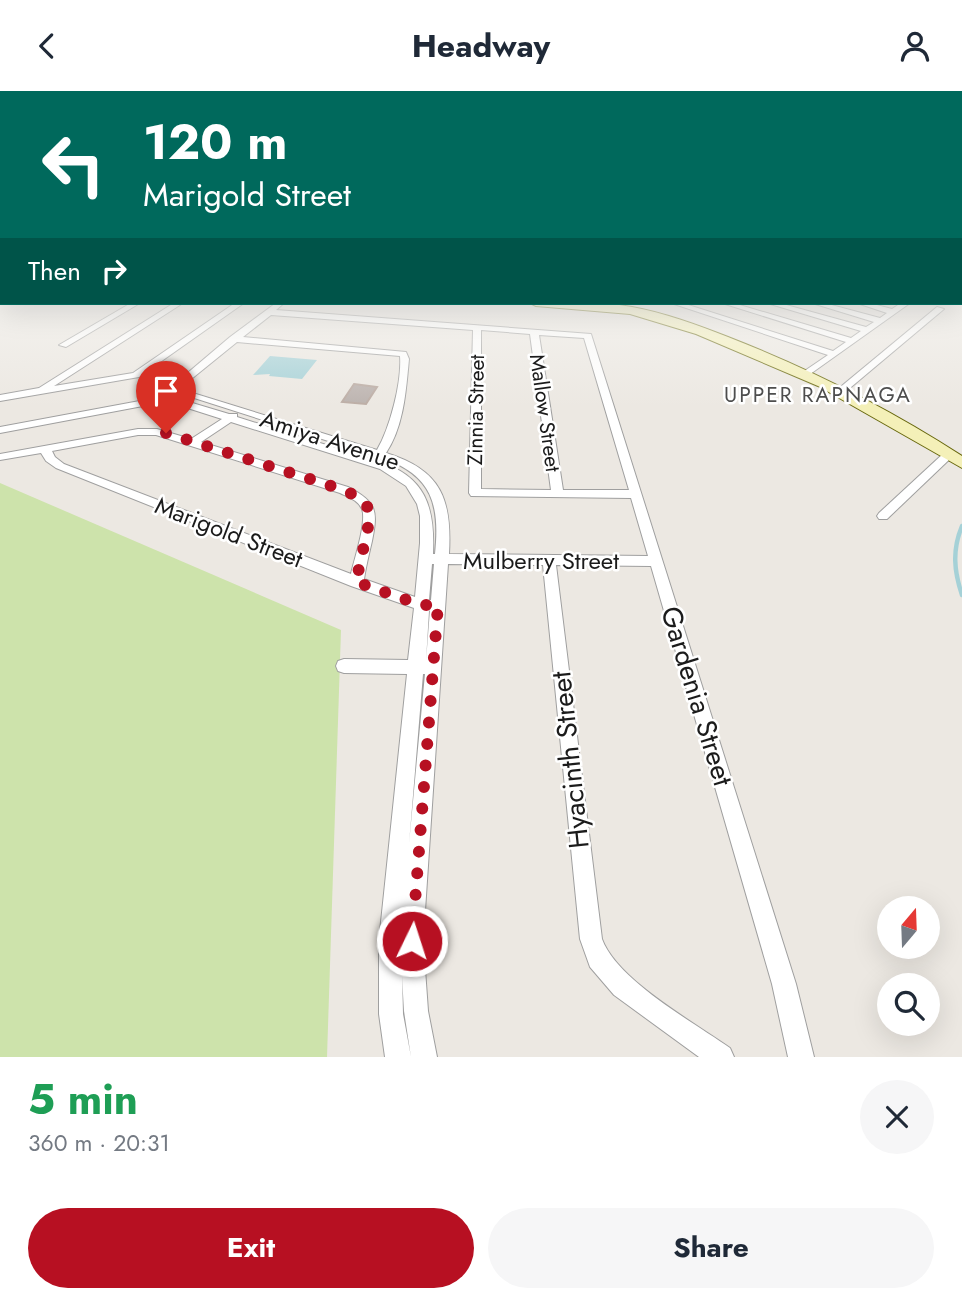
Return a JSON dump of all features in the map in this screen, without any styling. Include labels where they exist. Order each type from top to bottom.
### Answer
[{"type":"main road","points":[[659,317],[806,374],[886,414],[962,463]]},
{"type":"street","points":[[63,345],[112,317]]},
{"type":"street","points":[[38,391],[156,317]]},
{"type":"street","points":[[0,395],[136,375],[220,317]]},
{"type":"street","points":[[184,393],[233,339],[261,317]]},
{"type":"street","points":[[0,421],[35,419],[184,393],[269,317]]},
{"type":"street","points":[[329,317],[534,332]]},
{"type":"street","points":[[720,317],[835,353]]},
{"type":"street","points":[[773,317],[852,341]]},
{"type":"street","points":[[821,317],[867,330]]},
{"type":"street","points":[[867,317],[881,321]]},
{"type":"street","points":[[806,374],[886,317]]},
{"type":"street","points":[[841,391],[930,317]]},
{"type":"street","name":"Zinnia Street","points":[[477,328],[475,493],[556,493]]},
{"type":"street","name":"Gardenia Street","points":[[534,332],[588,336],[784,984],[801,1057]]},
{"type":"street","name":"Mallow Street","points":[[534,332],[556,493]]},
{"type":"street","points":[[233,339],[406,353],[397,408],[386,445],[376,458]]},
{"type":"street","name":"Amiya Avenue","points":[[161,397],[184,393],[236,414],[376,458],[404,478],[418,493],[428,520],[434,559],[429,605],[415,666],[390,940],[391,1014],[398,1057]]},
{"type":"street","points":[[194,442],[236,414]]},
{"type":"street","points":[[0,430],[35,419]]},
{"type":"street","points":[[0,457],[149,431],[194,442],[344,490],[360,498],[369,508],[370,518],[356,582]]},
{"type":"street","name":"Marigold Street","points":[[45,449],[50,459],[60,466],[356,582],[429,605]]},
{"type":"street","points":[[0,466],[28,452]]},
{"type":"street","points":[[883,516],[948,454]]},
{"type":"street","points":[[556,493],[636,494]]},
{"type":"street","name":"Mulberry Street","points":[[434,559],[656,561]]},
{"type":"street","name":"Hyacinth Street","points":[[549,560],[588,920],[598,959],[622,987],[721,1057]]},
{"type":"street","name":"Amiya Avenue","points":[[424,1057],[416,1011],[412,941],[433,667],[429,605]]},
{"type":"street","points":[[344,666],[433,667]]},
{"type":"green space","points":[[0,483],[341,630],[327,1057],[0,1057]]},
{"type":"water","points":[[270,356],[317,360],[302,379],[269,376],[270,374],[253,375]]},
{"type":"building","points":[[354,384],[377,387],[366,404],[342,402]]},
{"type":"waterway","points":[[962,526],[955,561],[962,595]]},
{"type":"district","name":"UPPER RAPNAGA","points":[[818,395]]},
{"type":"route","points":[[166,433],[344,490],[360,498],[369,508],[370,518],[356,582],[421,605],[438,605],[412,941]]}]
